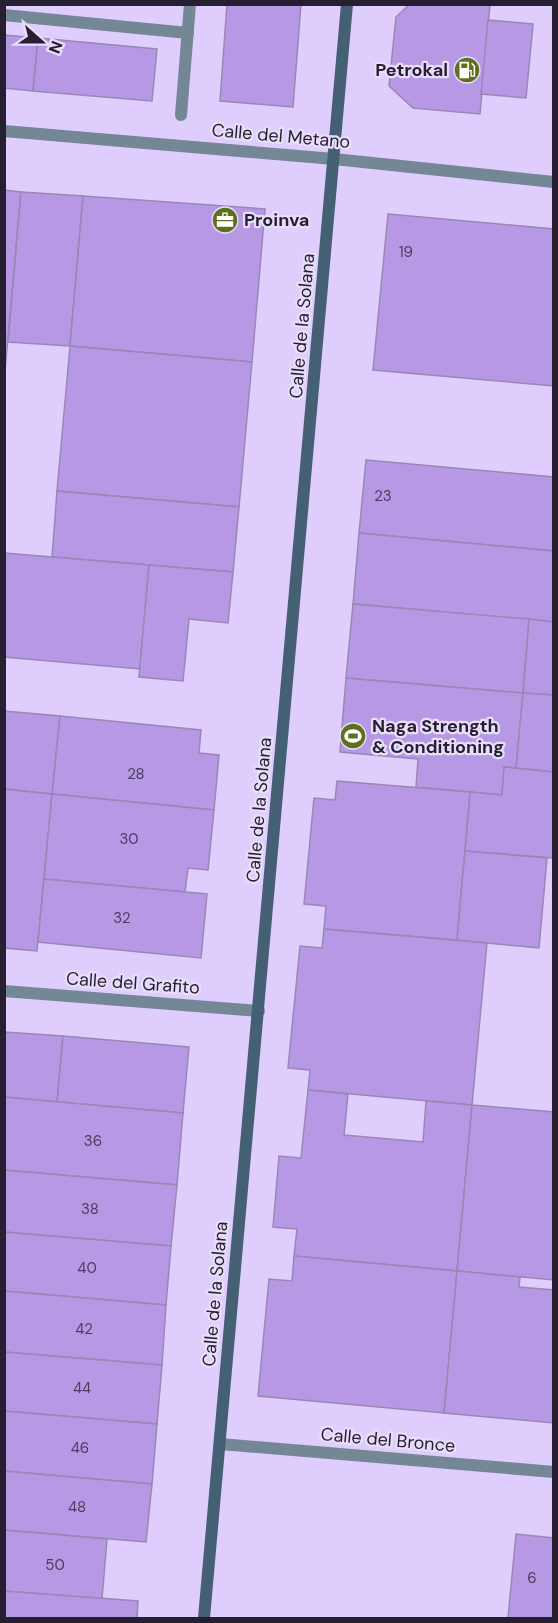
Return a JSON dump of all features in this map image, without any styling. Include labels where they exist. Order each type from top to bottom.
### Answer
[{"type":"street","points":[[181,115],[190,4]]},
{"type":"street","name":"Calle de la Solana","points":[[204,1618],[347,4]]},
{"type":"street","points":[[4,15],[188,33]]},
{"type":"street","name":"Calle del Metano","points":[[4,130],[334,159],[554,182]]},
{"type":"street","name":"Calle del Grafito","points":[[4,991],[259,1011]]},
{"type":"street","name":"Calle del Bronce","points":[[220,1444],[554,1472]]},
{"type":"building","points":[[227,4],[301,4],[293,107],[220,101]]},
{"type":"building","points":[[410,4],[490,4],[480,114],[413,108],[389,86],[396,17]]},
{"type":"building","points":[[488,20],[533,24],[526,98],[481,94]]},
{"type":"building","points":[[4,35],[38,38],[33,91],[4,88]]},
{"type":"building","points":[[38,38],[157,49],[152,101],[33,91]]},
{"type":"building","points":[[4,190],[21,192],[4,382]]},
{"type":"building","points":[[21,192],[83,196],[70,346],[8,342]]},
{"type":"building","points":[[83,196],[265,209],[252,362],[70,346]]},
{"type":"building","points":[[388,214],[554,229],[554,386],[373,370]]},
{"type":"building","points":[[70,346],[252,362],[239,507],[57,491]]},
{"type":"building","points":[[366,460],[554,477],[554,551],[359,533]]},
{"type":"building","points":[[57,491],[239,507],[233,572],[52,557]]},
{"type":"building","points":[[359,533],[554,551],[554,622],[353,604]]},
{"type":"building","points":[[4,553],[149,565],[140,669],[4,657]]},
{"type":"building","points":[[149,565],[233,572],[228,623],[189,619],[183,681],[139,677]]},
{"type":"building","points":[[353,604],[529,619],[523,693],[346,678]]},
{"type":"building","points":[[529,619],[554,622],[554,695],[523,693]]},
{"type":"building","points":[[346,678],[523,693],[516,768],[504,767],[502,795],[416,787],[418,759],[340,752]]},
{"type":"building","points":[[523,693],[554,695],[554,772],[516,768]]},
{"type":"building","points":[[4,711],[60,716],[52,794],[4,789]]},
{"type":"building","points":[[60,716],[201,730],[199,753],[219,755],[214,810],[52,794]]},
{"type":"building","points":[[504,767],[554,772],[554,858],[465,851],[470,792],[502,795]]},
{"type":"building","points":[[337,781],[470,792],[457,940],[324,929],[326,906],[304,904],[314,798],[335,800]]},
{"type":"building","points":[[4,789],[52,794],[37,951],[4,948]]},
{"type":"building","points":[[52,794],[214,810],[208,870],[188,868],[185,892],[44,879]]},
{"type":"building","points":[[465,851],[547,858],[539,948],[457,940]]},
{"type":"building","points":[[44,879],[207,894],[201,958],[38,942]]},
{"type":"building","points":[[324,929],[487,943],[472,1105],[308,1090],[310,1070],[288,1068],[300,946],[322,948]]},
{"type":"building","points":[[4,1032],[63,1036],[57,1102],[4,1097]]},
{"type":"building","points":[[63,1036],[189,1047],[183,1113],[57,1102]]},
{"type":"building","points":[[308,1090],[348,1094],[344,1135],[423,1142],[426,1101],[472,1105],[457,1271],[294,1256],[297,1229],[273,1227],[279,1156],[301,1158]]},
{"type":"building","points":[[4,1097],[183,1113],[177,1185],[4,1170]]},
{"type":"building","points":[[472,1105],[554,1112],[554,1280],[457,1271]]},
{"type":"building","points":[[4,1170],[177,1185],[171,1246],[4,1232]]},
{"type":"building","points":[[4,1232],[171,1246],[166,1305],[4,1291]]},
{"type":"building","points":[[294,1256],[457,1271],[444,1413],[258,1396],[269,1279],[292,1281]]},
{"type":"building","points":[[457,1271],[520,1277],[519,1287],[554,1290],[554,1423],[444,1413]]},
{"type":"building","points":[[4,1291],[166,1305],[162,1365],[4,1352]]},
{"type":"building","points":[[4,1352],[162,1365],[157,1424],[4,1411]]},
{"type":"building","points":[[4,1411],[157,1424],[152,1484],[4,1471]]},
{"type":"building","points":[[4,1471],[152,1484],[146,1542],[4,1530]]},
{"type":"building","points":[[4,1530],[107,1539],[102,1599],[4,1591]]},
{"type":"building","points":[[516,1534],[554,1538],[554,1618],[508,1618]]},
{"type":"building","points":[[4,1591],[138,1601],[137,1618],[4,1618]]},
{"type":"place","name":"Petrokal","points":[[467,70]]},
{"type":"place","name":"Proinva","points":[[225,220]]},
{"type":"place","name":"Naga Strength & Conditioning","points":[[353,736]]}]
